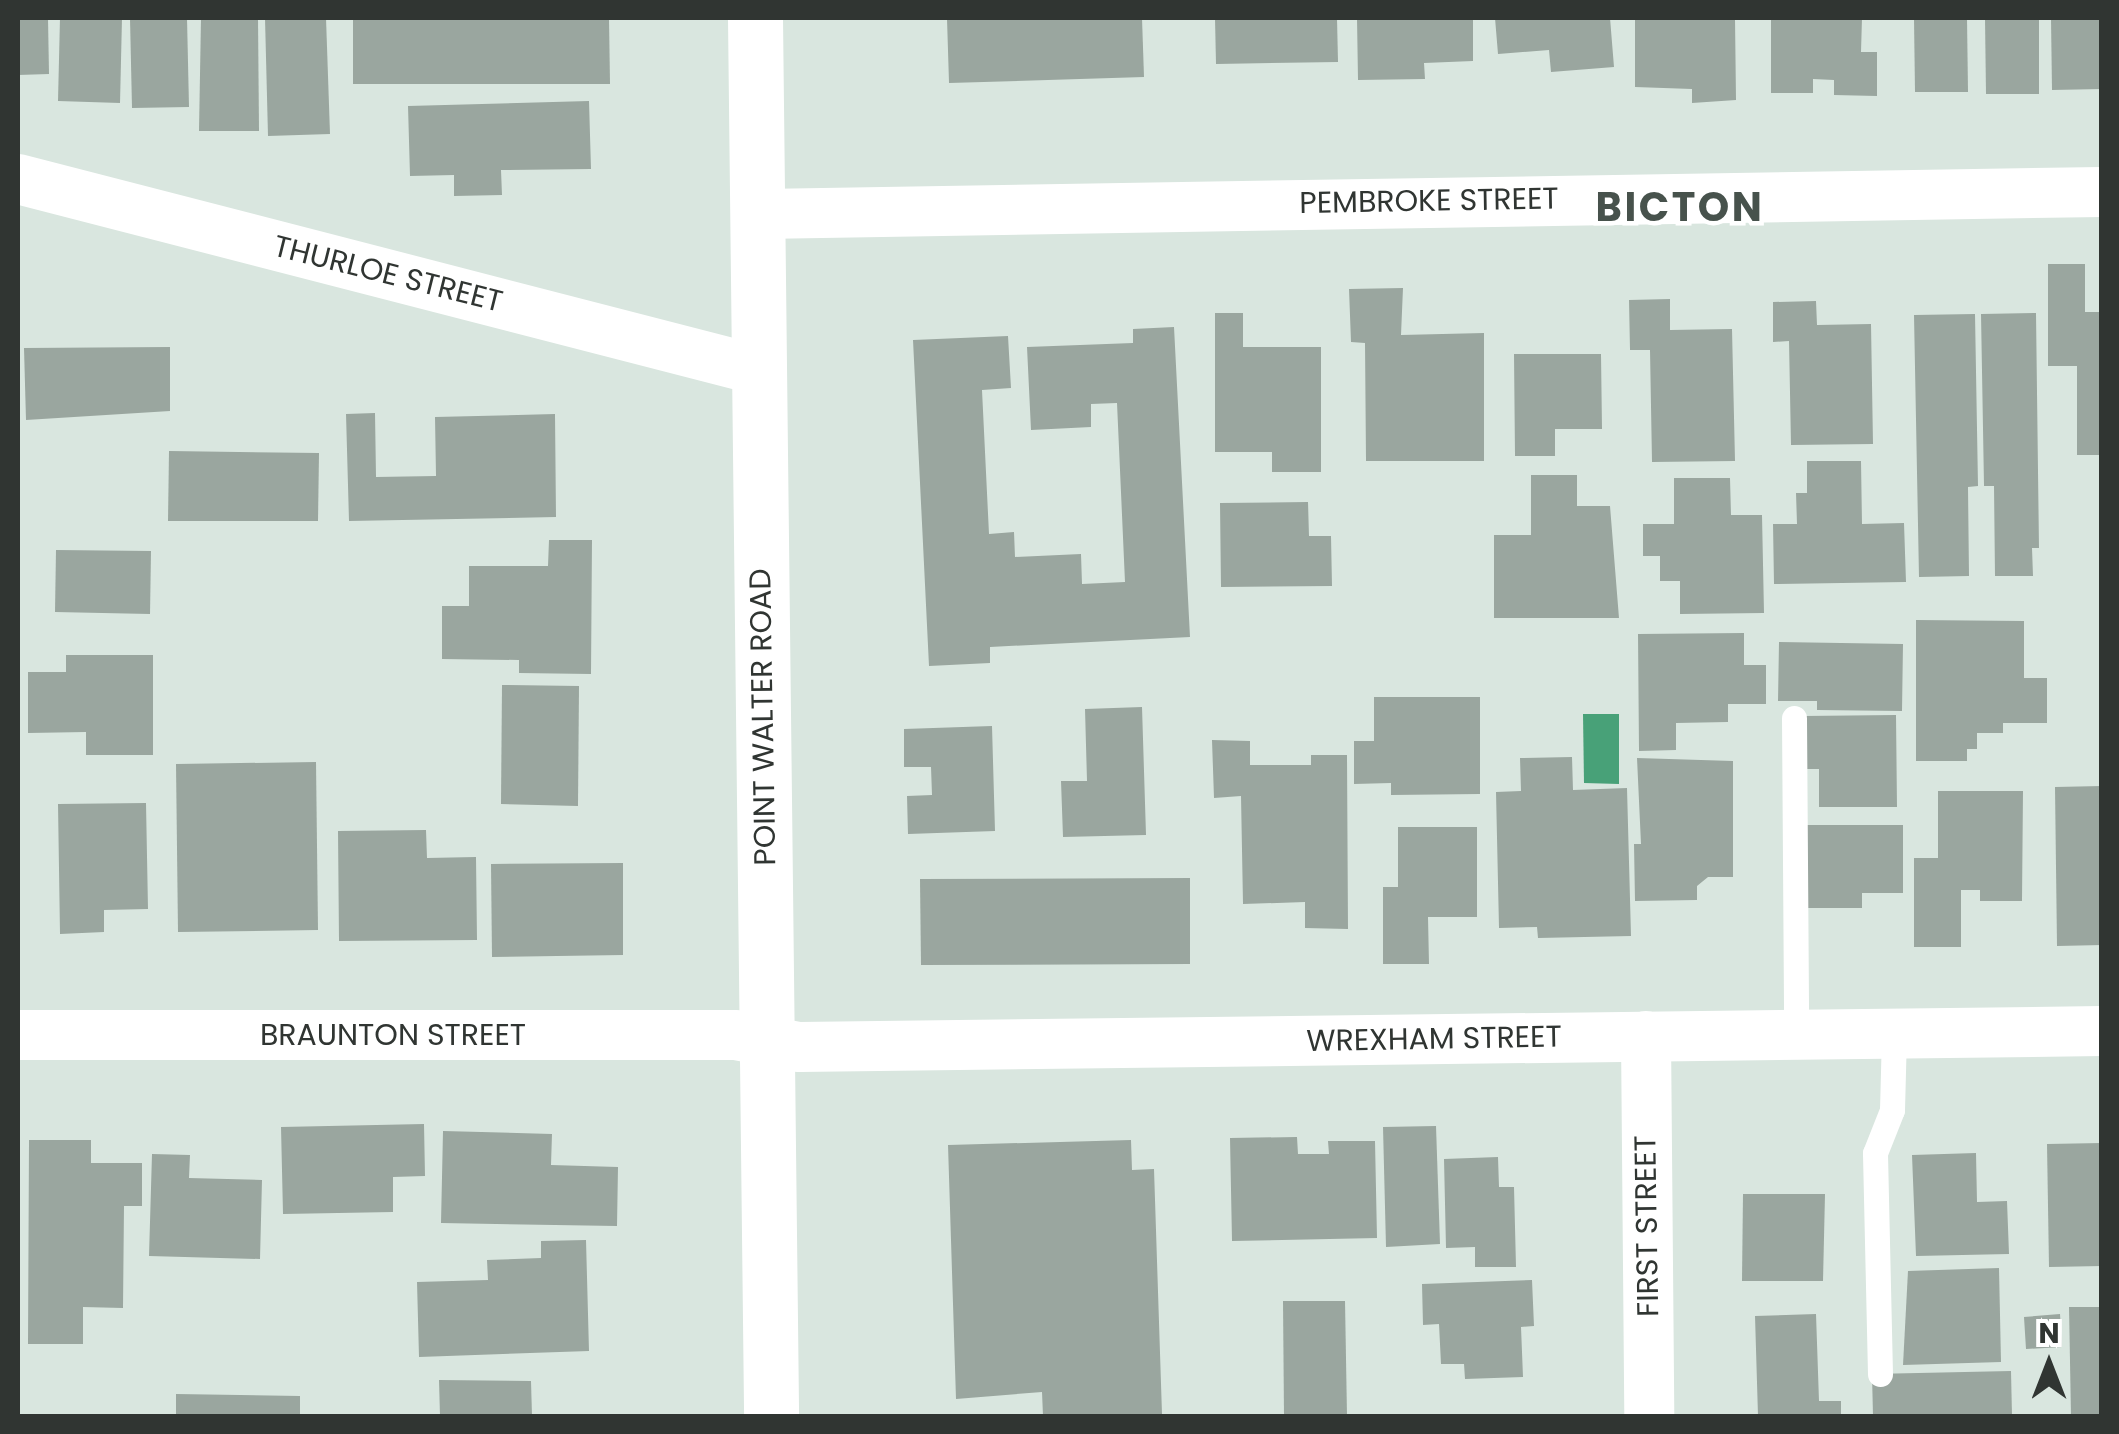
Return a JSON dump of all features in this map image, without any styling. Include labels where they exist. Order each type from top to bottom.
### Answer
[{"type":"street","name":"POINT WALTER ROAD","points":[[755,18],[770,1416]]},
{"type":"street","name":"THURLOE STREET","points":[[18,179],[758,370]]},
{"type":"street","name":"PEMBROKE STREET","points":[[757,214],[2102,192]]},
{"type":"street","name":"WREXHAM STREET","points":[[768,1041],[799,1048],[2102,1030]]},
{"type":"street","name":"BRAUNTON STREET","points":[[18,1035],[736,1035],[768,1041]]},
{"type":"street","name":"FIRST STREET","points":[[1646,1036],[1649,1416]]},
{"type":"lane","points":[[1794,718],[1796,1034]]},
{"type":"lane","points":[[1880,1374],[1875,1153],[1892,1110],[1894,1032]]},
{"type":"shaded area","points":[[1583,714],[1619,714],[1619,784],[1584,783]]},
{"type":"building","points":[[18,18],[48,18],[49,74],[18,75]]},
{"type":"building","points":[[60,18],[122,18],[120,103],[58,101]]},
{"type":"building","points":[[130,18],[187,18],[189,107],[132,108]]},
{"type":"building","points":[[201,18],[258,18],[259,131],[199,131]]},
{"type":"building","points":[[265,18],[326,18],[330,134],[268,136]]},
{"type":"building","points":[[353,18],[609,18],[610,84],[353,84]]},
{"type":"building","points":[[947,18],[1142,18],[1144,77],[949,83]]},
{"type":"building","points":[[1215,18],[1337,18],[1338,62],[1216,64]]},
{"type":"building","points":[[1357,18],[1473,18],[1473,61],[1424,63],[1425,79],[1358,80]]},
{"type":"building","points":[[1495,18],[1610,18],[1614,67],[1551,72],[1549,50],[1498,54]]},
{"type":"building","points":[[1635,18],[1735,18],[1736,100],[1692,103],[1692,89],[1635,87]]},
{"type":"building","points":[[1771,18],[1862,18],[1861,52],[1877,52],[1877,96],[1834,95],[1834,80],[1813,79],[1813,93],[1771,93]]},
{"type":"building","points":[[1914,18],[1967,18],[1968,92],[1915,92]]},
{"type":"building","points":[[1985,18],[2039,18],[2039,94],[1986,94]]},
{"type":"building","points":[[2051,18],[2102,18],[2102,89],[2052,90]]},
{"type":"building","points":[[589,101],[591,169],[501,170],[502,195],[454,196],[454,175],[410,176],[408,106]]},
{"type":"building","points":[[2048,264],[2085,264],[2085,312],[2102,312],[2102,455],[2077,455],[2077,366],[2048,366]]},
{"type":"building","points":[[1403,288],[1401,335],[1484,333],[1484,461],[1366,461],[1365,343],[1351,342],[1349,289]]},
{"type":"building","points":[[1670,299],[1670,330],[1732,329],[1735,461],[1652,462],[1650,350],[1630,350],[1629,300]]},
{"type":"building","points":[[1816,301],[1817,325],[1871,324],[1873,444],[1791,445],[1789,341],[1773,342],[1773,302]]},
{"type":"building","points":[[1215,313],[1243,313],[1243,347],[1321,347],[1321,472],[1272,472],[1272,452],[1215,452]]},
{"type":"building","points":[[2036,313],[2039,548],[2032,548],[2033,576],[1995,576],[1994,486],[1984,486],[1981,314]]},
{"type":"building","points":[[1975,314],[1978,486],[1968,487],[1969,576],[1919,577],[1914,315]]},
{"type":"building","points":[[1174,327],[1190,637],[990,647],[990,663],[929,666],[913,340],[1008,336],[1011,388],[982,390],[989,534],[1014,532],[1015,557],[1081,554],[1082,584],[1125,582],[1117,403],[1091,404],[1091,427],[1031,430],[1027,347],[1133,343],[1133,329]]},
{"type":"building","points":[[170,347],[170,411],[26,420],[24,348]]},
{"type":"building","points":[[1514,354],[1601,354],[1602,429],[1555,429],[1555,456],[1515,456]]},
{"type":"building","points":[[375,413],[376,477],[436,476],[435,417],[555,414],[556,517],[349,521],[346,414]]},
{"type":"building","points":[[169,451],[319,453],[318,521],[168,521]]},
{"type":"building","points":[[1807,461],[1861,461],[1862,524],[1904,523],[1906,582],[1774,584],[1773,524],[1797,524],[1796,493],[1807,493]]},
{"type":"building","points":[[1531,475],[1577,475],[1577,506],[1610,506],[1619,618],[1494,618],[1494,535],[1531,535]]},
{"type":"building","points":[[1674,478],[1730,478],[1731,515],[1762,515],[1764,613],[1680,614],[1680,581],[1660,581],[1660,556],[1643,556],[1643,524],[1674,524]]},
{"type":"building","points":[[1308,502],[1309,536],[1331,536],[1332,586],[1221,587],[1220,503]]},
{"type":"building","points":[[549,540],[592,540],[591,674],[519,673],[519,660],[442,659],[442,606],[469,606],[469,566],[548,566]]},
{"type":"building","points":[[56,550],[151,551],[150,614],[55,612]]},
{"type":"building","points":[[1916,620],[2024,621],[2024,678],[2047,678],[2047,723],[2003,723],[2003,733],[1977,733],[1977,749],[1967,749],[1967,761],[1916,761]]},
{"type":"building","points":[[1744,633],[1744,665],[1766,665],[1766,704],[1728,704],[1728,722],[1676,723],[1676,750],[1639,751],[1638,634]]},
{"type":"building","points":[[1779,642],[1903,644],[1902,711],[1817,710],[1817,701],[1778,701]]},
{"type":"building","points":[[66,655],[153,655],[153,755],[86,755],[86,732],[28,733],[28,672],[66,672]]},
{"type":"building","points":[[502,685],[579,686],[578,806],[501,804]]},
{"type":"building","points":[[1374,697],[1480,697],[1480,794],[1391,795],[1391,783],[1354,784],[1354,741],[1374,741]]},
{"type":"building","points":[[1142,707],[1146,835],[1063,837],[1061,781],[1087,781],[1085,709]]},
{"type":"building","points":[[1896,715],[1897,807],[1819,807],[1819,769],[1804,769],[1804,716]]},
{"type":"building","points":[[992,726],[995,831],[908,834],[907,796],[932,795],[931,767],[904,767],[904,729]]},
{"type":"building","points":[[1212,740],[1250,741],[1250,765],[1311,765],[1311,755],[1347,755],[1348,929],[1305,928],[1305,902],[1243,904],[1241,796],[1214,798]]},
{"type":"building","points":[[1572,757],[1573,790],[1627,788],[1631,936],[1538,938],[1537,927],[1499,928],[1496,792],[1521,791],[1520,758]]},
{"type":"building","points":[[1637,758],[1733,761],[1733,877],[1708,877],[1697,886],[1697,900],[1635,901],[1634,844],[1641,844]]},
{"type":"building","points":[[316,762],[318,930],[178,932],[176,764]]},
{"type":"building","points":[[2102,786],[2102,945],[2057,946],[2055,787]]},
{"type":"building","points":[[1938,791],[2023,791],[2022,901],[1980,901],[1980,890],[1961,890],[1961,947],[1914,947],[1914,858],[1938,858]]},
{"type":"building","points":[[146,803],[148,909],[104,910],[104,932],[60,934],[58,804]]},
{"type":"building","points":[[1804,825],[1903,825],[1903,893],[1862,893],[1862,908],[1804,908]]},
{"type":"building","points":[[1398,827],[1477,827],[1477,917],[1428,917],[1429,964],[1383,964],[1383,887],[1398,887]]},
{"type":"building","points":[[426,830],[427,858],[476,857],[477,940],[339,941],[338,831]]},
{"type":"building","points":[[623,863],[623,955],[492,957],[491,864]]},
{"type":"building","points":[[1190,878],[1190,964],[921,965],[920,879]]},
{"type":"building","points":[[424,1124],[425,1176],[393,1177],[393,1212],[283,1214],[281,1127]]},
{"type":"building","points":[[1436,1126],[1440,1244],[1386,1247],[1383,1127]]},
{"type":"building","points":[[443,1131],[552,1134],[551,1165],[618,1167],[617,1226],[441,1223]]},
{"type":"building","points":[[1297,1137],[1298,1154],[1329,1154],[1328,1141],[1375,1141],[1377,1238],[1232,1241],[1230,1138]]},
{"type":"building","points":[[29,1140],[91,1140],[91,1163],[142,1163],[142,1206],[124,1206],[123,1308],[83,1307],[83,1344],[28,1344]]},
{"type":"building","points":[[1131,1140],[1132,1170],[1154,1169],[1162,1414],[1043,1416],[1042,1392],[956,1399],[948,1145]]},
{"type":"building","points":[[2102,1143],[2102,1266],[2049,1267],[2047,1144]]},
{"type":"building","points":[[1976,1153],[1977,1202],[2007,1201],[2009,1254],[1916,1256],[1912,1155]]},
{"type":"building","points":[[152,1154],[190,1155],[189,1178],[262,1180],[260,1259],[149,1256]]},
{"type":"building","points":[[1498,1157],[1499,1187],[1514,1187],[1516,1267],[1475,1267],[1475,1247],[1446,1248],[1444,1159]]},
{"type":"building","points":[[1743,1194],[1825,1194],[1823,1281],[1742,1281]]},
{"type":"building","points":[[586,1240],[589,1351],[419,1357],[417,1282],[488,1280],[487,1260],[541,1258],[541,1241]]},
{"type":"building","points":[[1999,1268],[2001,1362],[1903,1365],[1908,1271]]},
{"type":"building","points":[[1532,1280],[1534,1326],[1521,1327],[1523,1377],[1465,1379],[1464,1364],[1441,1364],[1439,1324],[1423,1325],[1422,1284]]},
{"type":"building","points":[[1283,1301],[1345,1301],[1347,1416],[1284,1416]]},
{"type":"building","points":[[2069,1307],[2102,1307],[2102,1416],[2071,1416]]},
{"type":"building","points":[[1816,1314],[1819,1401],[1841,1401],[1841,1416],[1758,1416],[1755,1316]]},
{"type":"building","points":[[2060,1314],[2062,1347],[2026,1349],[2024,1317]]},
{"type":"building","points":[[2011,1371],[2012,1416],[1873,1416],[1872,1374]]},
{"type":"building","points":[[439,1380],[531,1381],[532,1416],[440,1416]]},
{"type":"building","points":[[176,1394],[300,1396],[300,1416],[176,1416]]},
{"type":"district","name":"BICTON","points":[[1680,207]]}]
